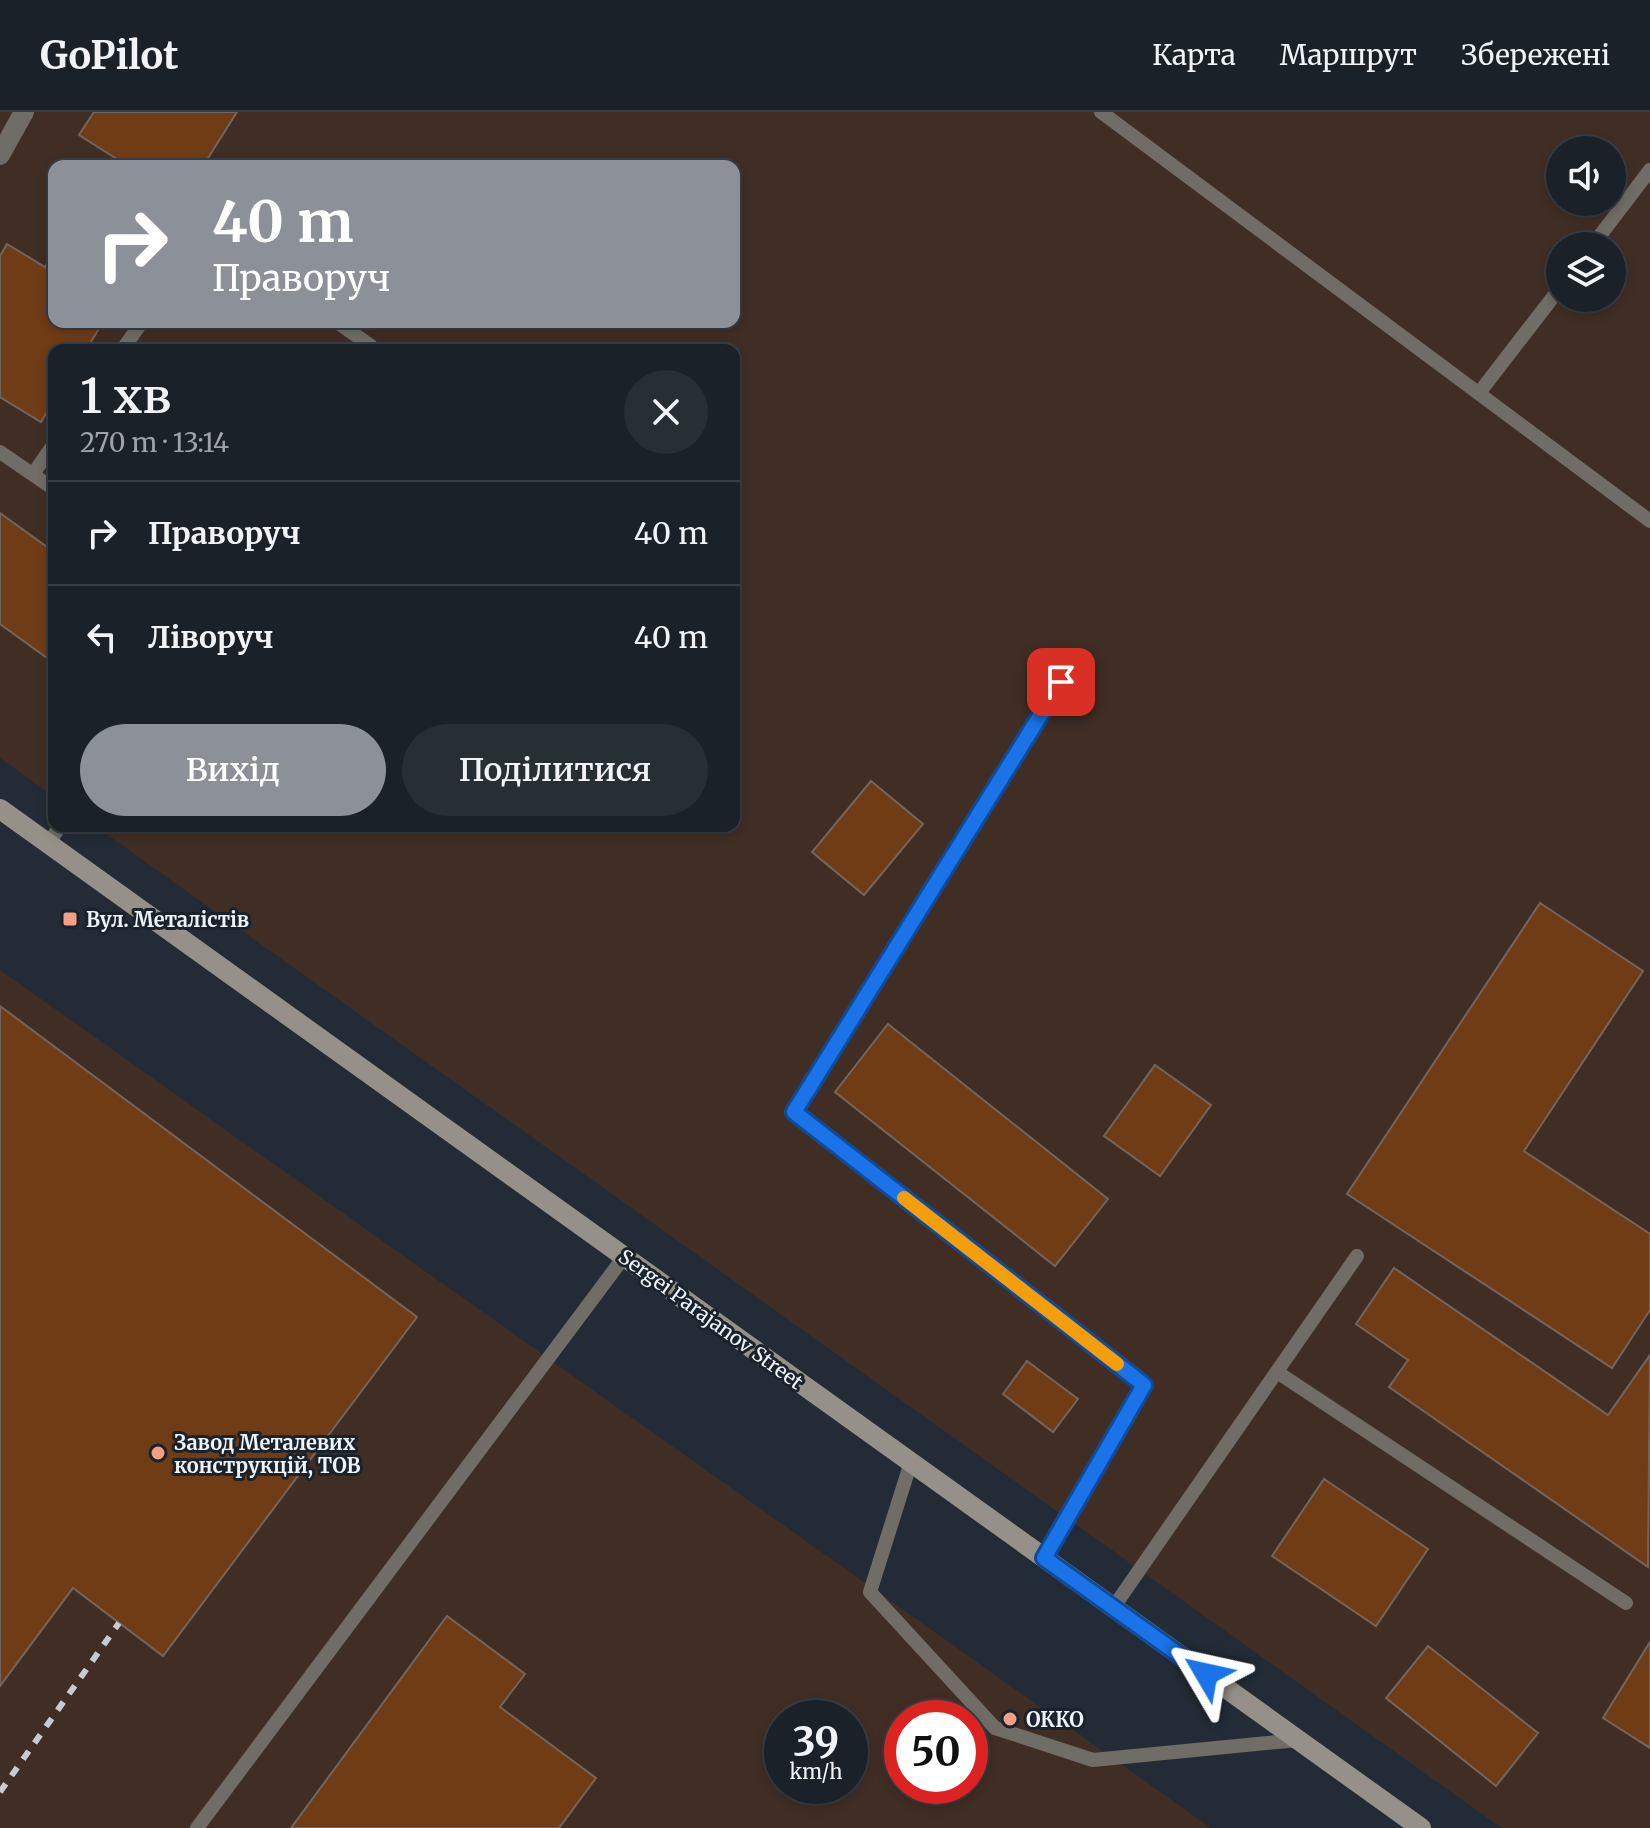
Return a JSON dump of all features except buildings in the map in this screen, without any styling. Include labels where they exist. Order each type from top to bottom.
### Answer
[{"type":"main road","name":"Sergei Parajanov Street","points":[[0,809],[1421,1828]]},
{"type":"street","points":[[0,155],[24,112]]},
{"type":"lane","points":[[1101,112],[1650,521]]},
{"type":"lane","points":[[1603,232],[1650,170]]},
{"type":"lane","points":[[1479,393],[1546,306]]},
{"type":"lane","points":[[346,328],[368,344]]},
{"type":"lane","points":[[0,452],[48,485]]},
{"type":"lane","points":[[33,474],[48,453]]},
{"type":"lane","points":[[1044,1558],[1144,1385],[794,1112],[1061,682]]},
{"type":"lane","points":[[48,844],[56,832]]},
{"type":"lane","points":[[1113,1608],[1357,1256]]},
{"type":"lane","points":[[197,1828],[624,1257]]},
{"type":"lane","points":[[1277,1372],[1626,1603]]},
{"type":"lane","points":[[911,1462],[870,1592],[995,1728],[1093,1760],[1298,1740]]},
{"type":"shaded area","points":[[0,112],[1650,112],[1650,1828],[1502,1828],[103,832],[740,832],[740,344],[48,344],[48,793],[0,758]]},
{"type":"shaded area","points":[[0,970],[1211,1828],[0,1828]]},
{"type":"railway","points":[[0,1792],[119,1623]]},
{"type":"slow traffic","points":[[904,1198],[1117,1364]]},
{"type":"place","name":"Вул. Металістів","points":[[70,919]]},
{"type":"place","name":"Завод Металевих конструкцій, ТОВ","points":[[158,1453]]},
{"type":"place","name":"ОККО","points":[[1010,1719]]},
{"type":"route","points":[[1061,682],[794,1112],[1144,1385],[1044,1558],[1206,1674]]}]
